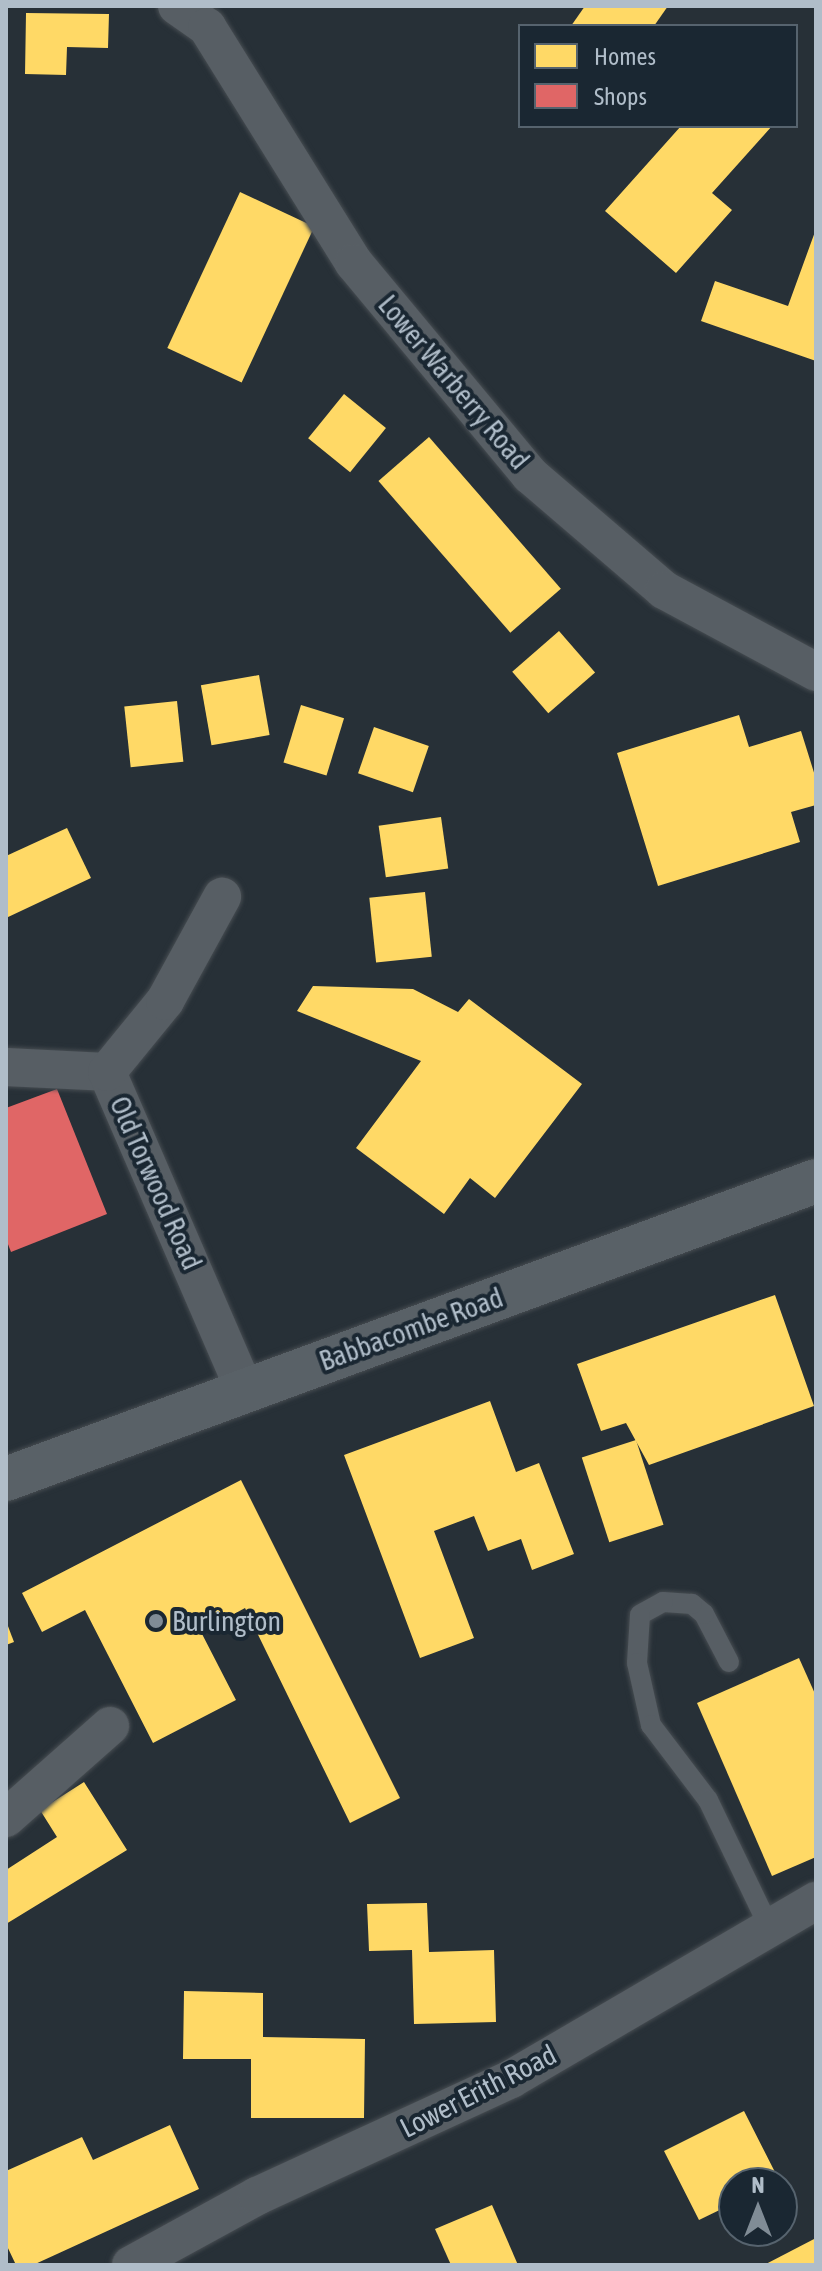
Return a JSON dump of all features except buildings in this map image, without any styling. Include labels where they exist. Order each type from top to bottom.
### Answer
[{"type":"main road","name":"Babbacombe Road","points":[[6,1479],[244,1388],[816,1181]]},
{"type":"street","name":"Lower Warberry Road","points":[[177,6],[207,27],[354,263],[530,475],[664,590],[816,672]]},
{"type":"street","points":[[107,1072],[165,1001],[222,897]]},
{"type":"street","name":"Old Torwood Road","points":[[6,1067],[107,1072],[244,1388]]},
{"type":"street","points":[[6,1818],[110,1726]]},
{"type":"street","name":"Lower Erith Road","points":[[131,2265],[257,2196],[511,2079],[816,1901]]},
{"type":"lane","points":[[729,1662],[704,1614],[692,1604],[663,1602],[640,1615],[637,1663],[651,1725],[708,1800],[770,1929]]},
{"type":"place","name":"Burlington","points":[[156,1621]]}]
